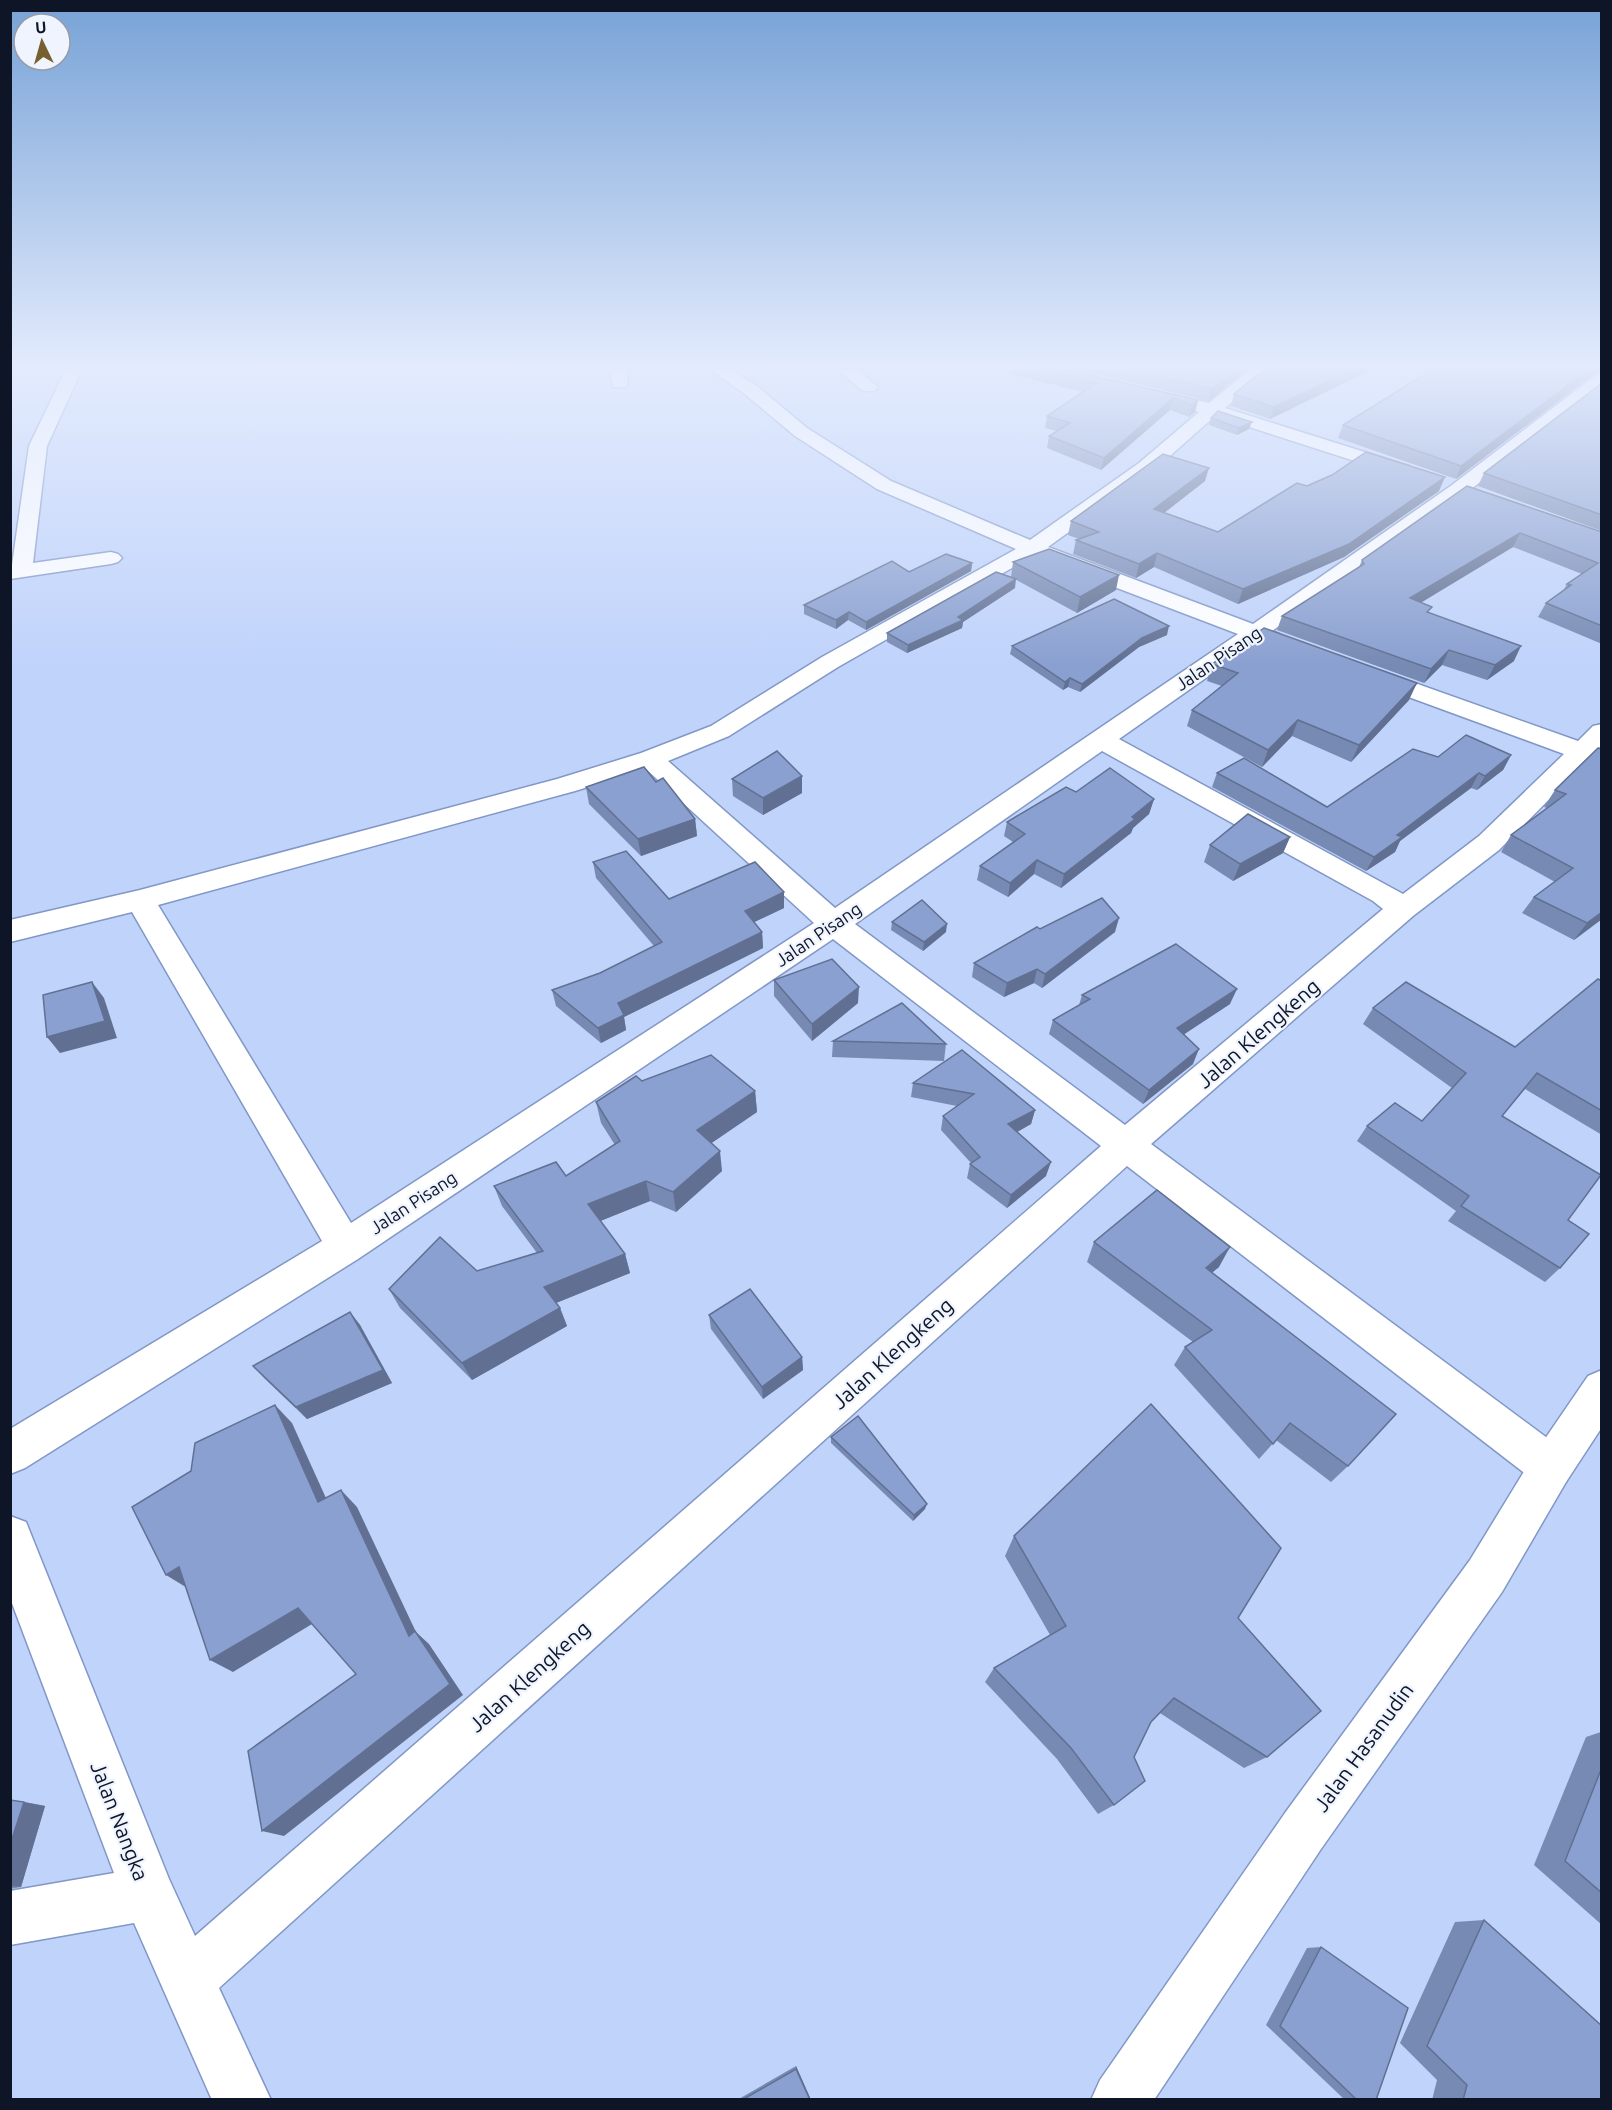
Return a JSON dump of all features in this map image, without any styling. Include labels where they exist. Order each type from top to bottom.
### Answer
[{"type":"street","points":[[34,467],[16,572],[111,558]]},
{"type":"street","points":[[857,467],[884,485],[1032,548],[1288,645]]},
{"type":"street","points":[[10,931],[140,900],[454,816],[650,759],[720,731],[830,662],[1032,548],[1145,467]]},
{"type":"street","points":[[1395,467],[1415,474]]},
{"type":"street","name":"Jalan Pisang","points":[[10,1454],[345,1246],[834,924],[1255,633],[1487,467]]},
{"type":"street","points":[[1353,669],[1592,755]]},
{"type":"street","name":"Jalan Klengkeng","points":[[187,1980],[1125,1146],[1403,909],[1489,843],[1592,755],[1602,731]]},
{"type":"street","points":[[1100,739],[1383,894],[1403,909]]},
{"type":"street","points":[[650,759],[834,924],[1551,1467]]},
{"type":"street","points":[[140,900],[345,1246]]},
{"type":"street","name":"Jalan Hasanudin","points":[[1120,2100],[1303,1831],[1486,1576],[1551,1467],[1602,1390]]},
{"type":"street","name":"Jalan Nangka","points":[[10,1538],[148,1894],[242,2100]]},
{"type":"street","points":[[10,1918],[148,1894]]},
{"type":"building","points":[[1145,467],[1209,468],[1154,509],[1218,532],[1297,483],[1307,486],[1343,467],[1415,467],[1445,477],[1349,544],[1243,589],[1157,553],[1139,564],[1076,540],[1099,532],[1071,521]]},
{"type":"building","points":[[1491,467],[1602,467],[1602,515],[1484,473]]},
{"type":"building","points":[[1467,486],[1602,532],[1602,626],[1546,603],[1571,585],[1567,584],[1598,563],[1520,533],[1410,598],[1432,607],[1427,612],[1521,646],[1495,665],[1449,650],[1431,669],[1282,616],[1364,564],[1362,560]]},
{"type":"building","points":[[1049,549],[1119,575],[1080,597],[1013,562]]},
{"type":"building","points":[[946,554],[972,563],[866,622],[849,612],[836,620],[804,605],[892,561],[909,572]]},
{"type":"building","points":[[996,572],[1016,579],[958,617],[963,620],[908,645],[887,633]]},
{"type":"building","points":[[1114,599],[1169,626],[1142,638],[1082,684],[1070,678],[1065,682],[1012,646]]},
{"type":"building","points":[[1264,628],[1417,683],[1359,745],[1298,720],[1268,750],[1192,710],[1238,673],[1212,664]]},
{"type":"building","points":[[1466,735],[1511,755],[1485,776],[1479,773],[1397,835],[1402,837],[1374,857],[1217,773],[1244,758],[1327,807],[1413,749],[1438,757]]},
{"type":"building","points":[[1598,748],[1602,749],[1602,912],[1587,923],[1534,897],[1573,868],[1511,835],[1566,794],[1555,790]]},
{"type":"building","points":[[777,751],[802,776],[763,798],[732,779]]},
{"type":"building","points":[[644,767],[656,782],[663,778],[695,819],[638,839],[586,787]]},
{"type":"building","points":[[1110,768],[1154,799],[1132,817],[1135,819],[1064,874],[1037,860],[1010,883],[980,866],[1025,834],[1007,822],[1066,787],[1076,792]]},
{"type":"building","points":[[1248,814],[1290,837],[1240,864],[1210,845]]},
{"type":"building","points":[[626,851],[669,899],[755,862],[784,892],[745,911],[762,932],[618,1003],[624,1015],[598,1028],[552,990],[600,973],[662,942],[593,862]]},
{"type":"building","points":[[1102,898],[1119,918],[1045,974],[1037,969],[1007,983],[974,963],[1037,927],[1040,929]]},
{"type":"building","points":[[922,900],[947,924],[924,942],[892,922]]},
{"type":"building","points":[[1176,944],[1237,989],[1177,1028],[1199,1049],[1149,1090],[1053,1020],[1090,999],[1082,995]]},
{"type":"building","points":[[832,959],[859,987],[812,1024],[774,980]]},
{"type":"building","points":[[1598,979],[1602,981],[1602,1111],[1537,1073],[1502,1116],[1601,1175],[1568,1220],[1589,1234],[1560,1268],[1461,1206],[1469,1196],[1367,1126],[1395,1103],[1422,1121],[1466,1073],[1373,1008],[1406,982],[1515,1047]]},
{"type":"building","points":[[92,982],[105,1021],[47,1037],[43,995]]},
{"type":"building","points":[[902,1003],[946,1044],[833,1041]]},
{"type":"building","points":[[962,1050],[1035,1110],[1008,1124],[1051,1162],[1011,1195],[970,1164],[980,1157],[943,1116],[974,1094],[913,1083]]},
{"type":"building","points":[[711,1055],[755,1091],[697,1130],[720,1151],[673,1192],[646,1181],[588,1204],[625,1254],[544,1287],[560,1308],[462,1363],[389,1289],[440,1237],[477,1271],[543,1251],[494,1186],[556,1162],[566,1176],[620,1141],[596,1102],[636,1076],[642,1081]]},
{"type":"building","points":[[1157,1190],[1230,1247],[1206,1268],[1396,1414],[1348,1466],[1290,1423],[1273,1444],[1185,1347],[1212,1330],[1094,1242]]},
{"type":"building","points":[[750,1289],[802,1357],[762,1387],[709,1315]]},
{"type":"building","points":[[350,1312],[383,1370],[296,1407],[253,1366]]},
{"type":"building","points":[[1151,1404],[1281,1548],[1238,1618],[1321,1711],[1267,1757],[1174,1698],[1151,1722],[1134,1757],[1145,1781],[1114,1805],[1071,1748],[994,1668],[1066,1626],[1014,1536]]},
{"type":"building","points":[[275,1405],[318,1502],[341,1490],[409,1636],[415,1631],[450,1684],[262,1831],[248,1751],[356,1674],[298,1608],[210,1660],[179,1567],[166,1575],[132,1507],[191,1471],[195,1443]]},
{"type":"building","points":[[858,1416],[927,1504],[914,1515],[831,1437]]},
{"type":"building","points":[[1602,1767],[1602,1893],[1565,1861]]},
{"type":"building","points":[[10,1800],[24,1802],[10,1845]]},
{"type":"building","points":[[1484,1920],[1602,2026],[1602,2100],[1463,2100],[1467,2085],[1427,2046]]},
{"type":"building","points":[[1321,1947],[1408,2008],[1376,2100],[1357,2100],[1280,2026]]},
{"type":"building","points":[[796,2069],[810,2100],[742,2100]]}]
